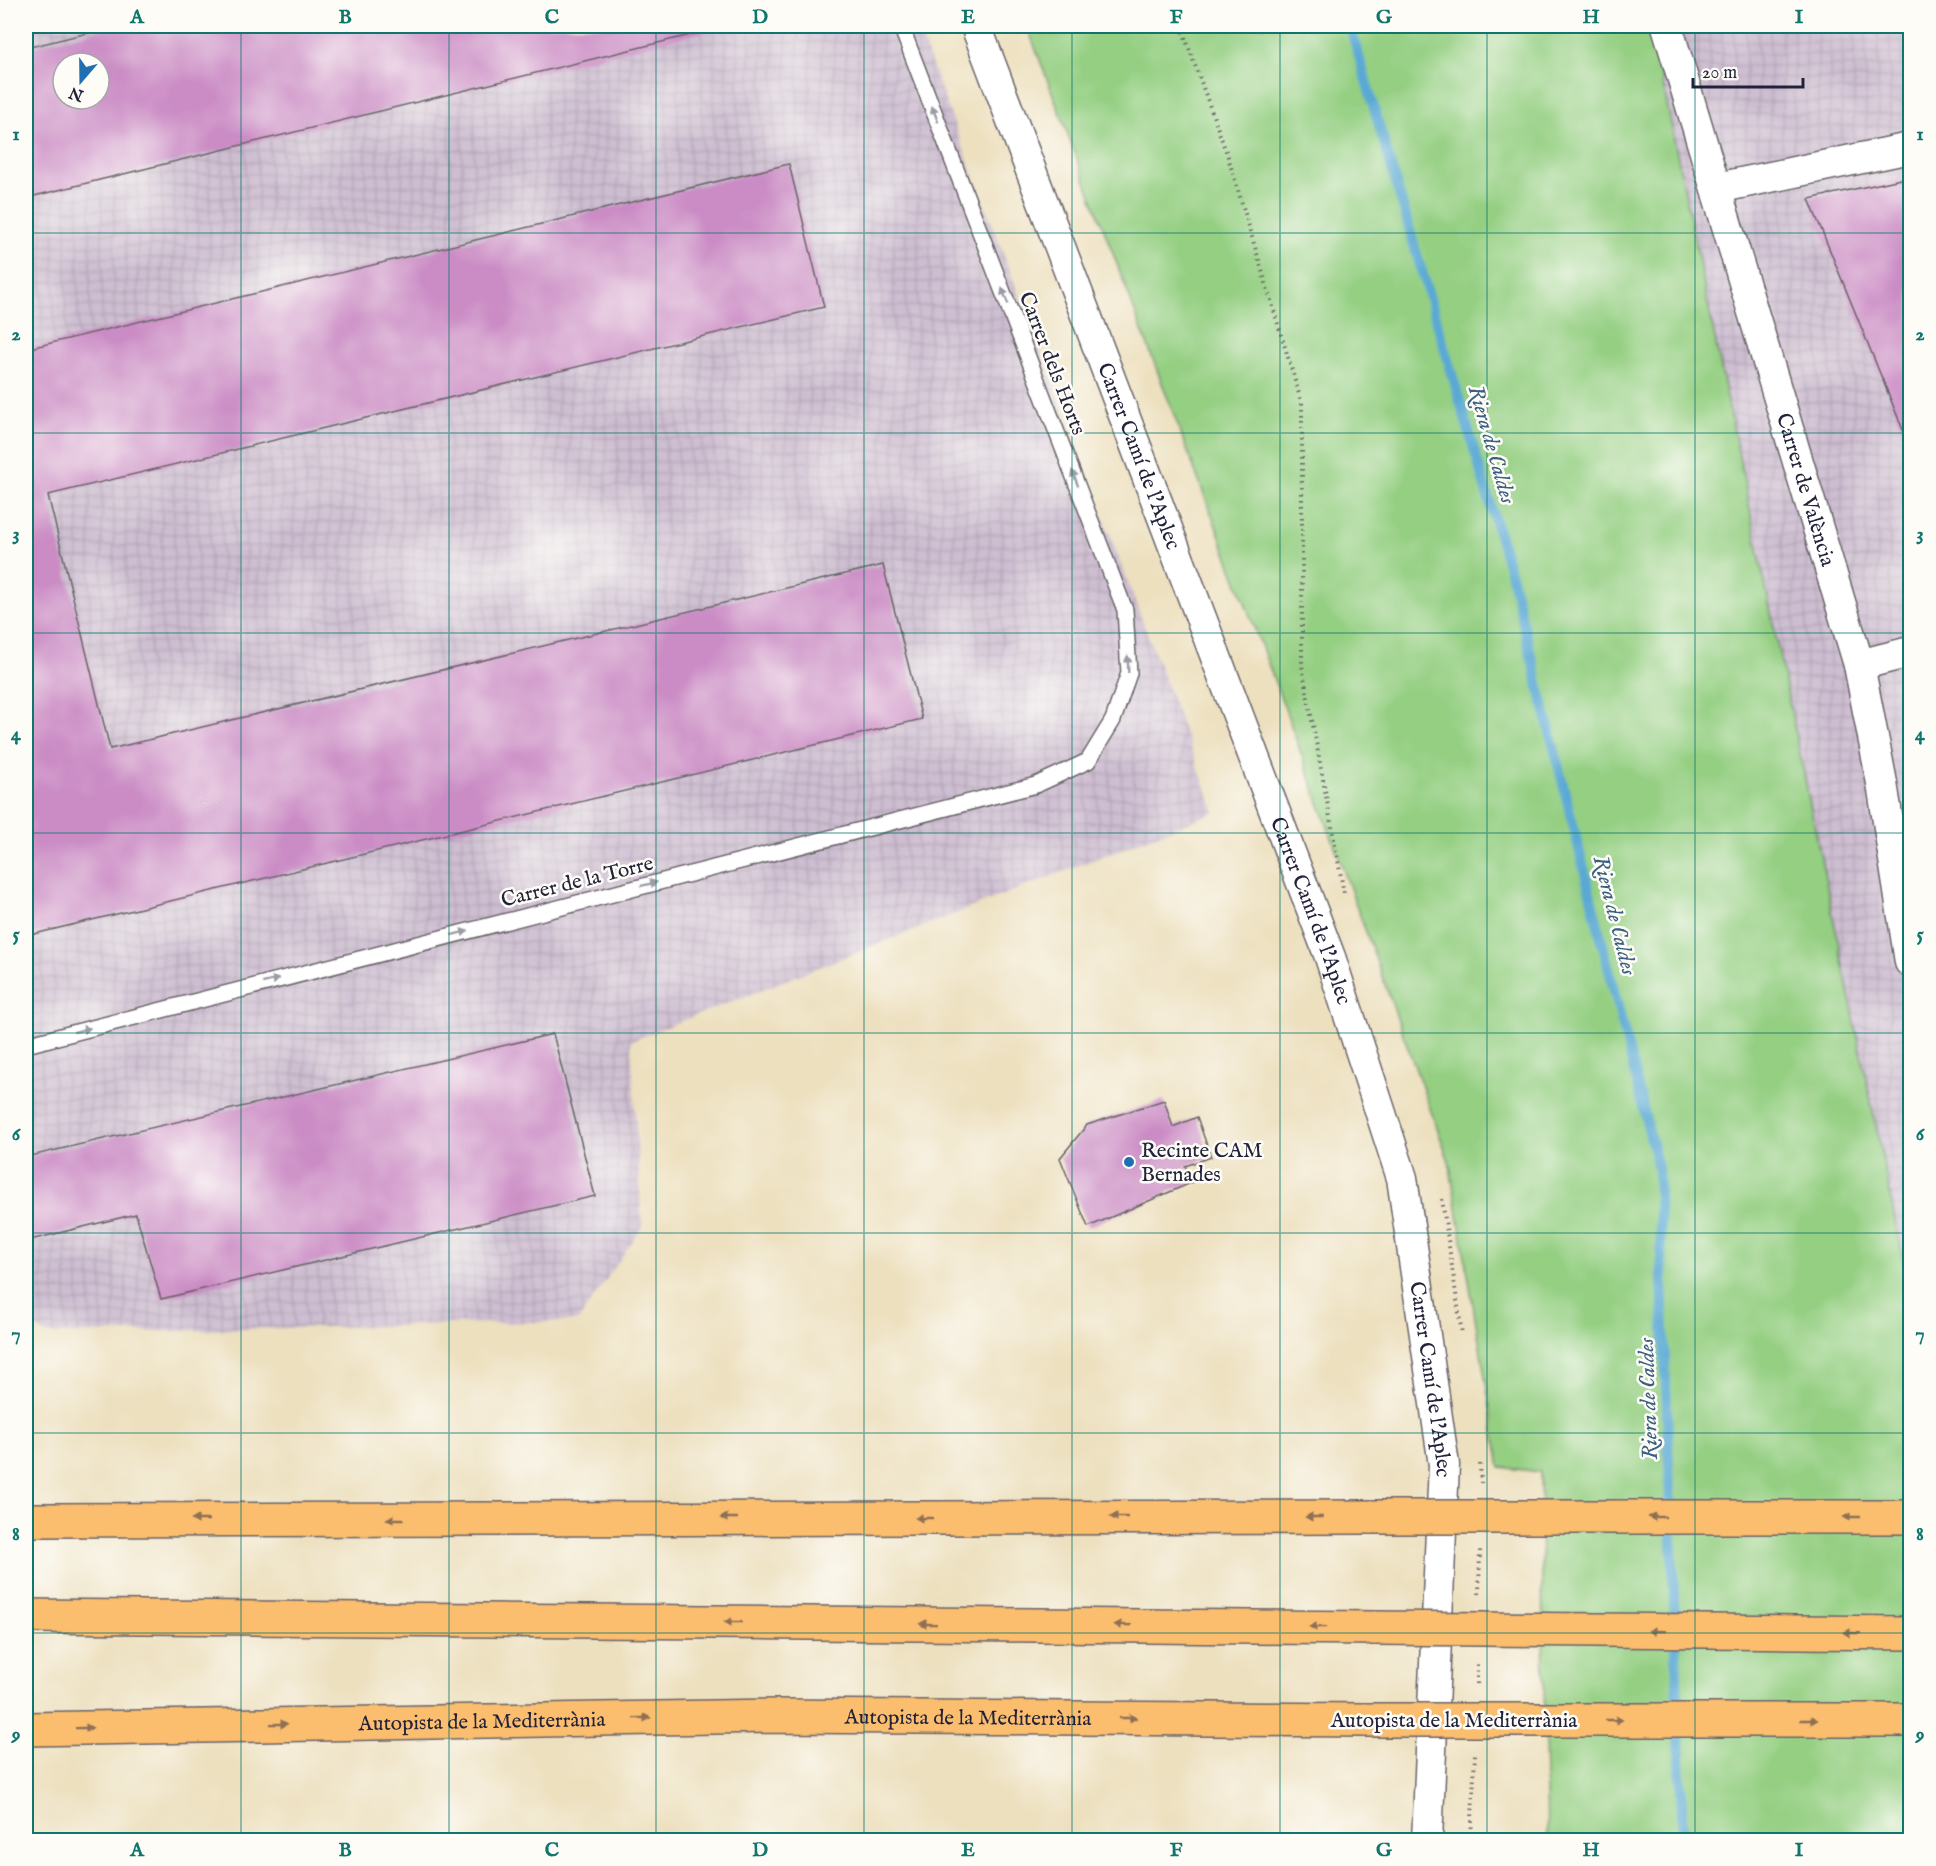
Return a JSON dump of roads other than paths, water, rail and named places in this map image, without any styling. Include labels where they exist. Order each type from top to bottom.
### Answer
[{"type":"highway","points":[[26,1520],[1373,1516],[1911,1517]]},
{"type":"highway","points":[[26,1616],[1911,1633]]},
{"type":"highway","name":"Autopista de la Mediterrània","points":[[26,1729],[775,1716],[1366,1720],[1911,1720]]},
{"type":"street","name":"Carrer Camí de l'Aplec","points":[[976,26],[1330,957],[1402,1178],[1444,1465],[1427,1840]]},
{"type":"street","name":"Carrer de València","points":[[1667,26],[1859,665],[1882,783],[1911,962]]},
{"type":"street","points":[[1717,188],[1911,148]]},
{"type":"street","points":[[1859,665],[1911,652]]},
{"type":"lane","name":"Carrer dels Horts","points":[[901,26],[1125,610],[1129,673],[1113,720]]},
{"type":"lane","name":"Carrer de la Torre","points":[[26,1044],[1036,785],[1088,761],[1113,720]]},
{"type":"waterway","name":"Riera de Caldes","points":[[1350,26],[1513,582],[1658,1168],[1683,1840]]},
{"type":"place","name":"Recinte CAM Bernades","points":[[1129,1162]]}]
